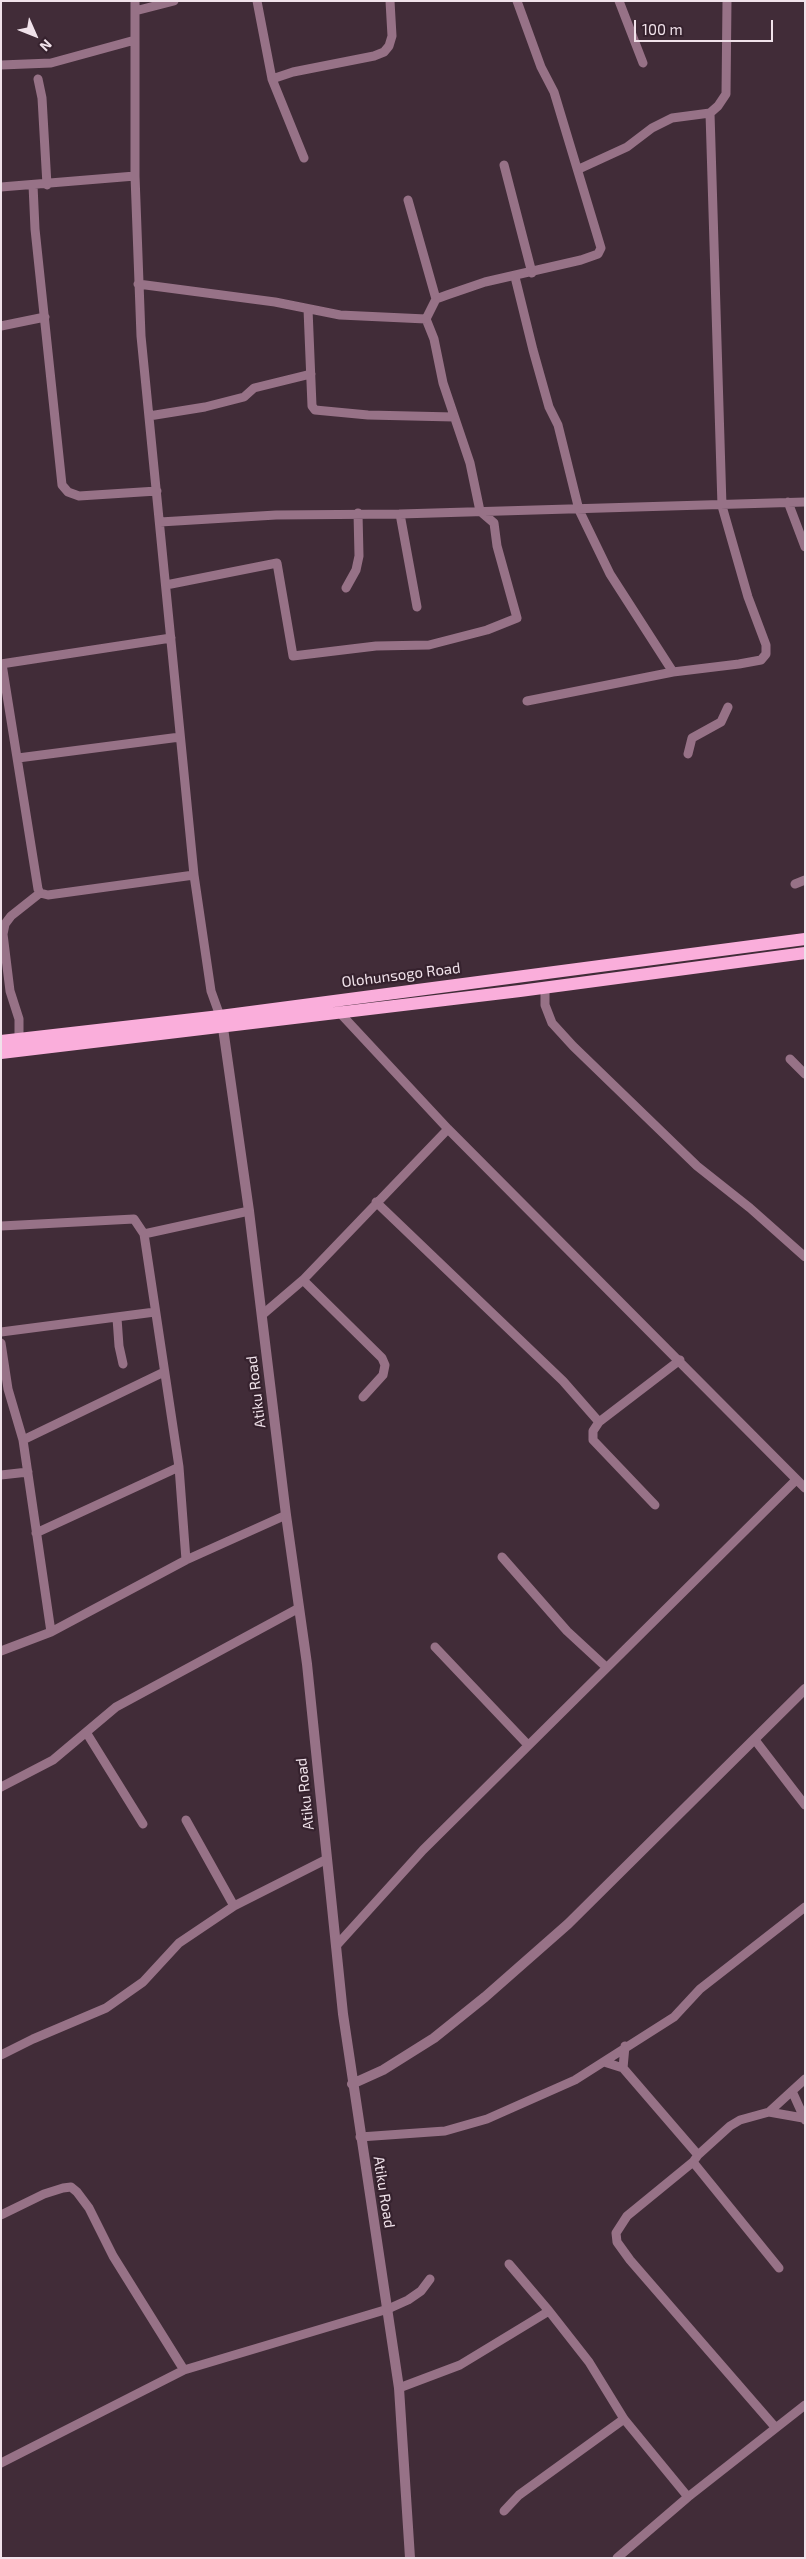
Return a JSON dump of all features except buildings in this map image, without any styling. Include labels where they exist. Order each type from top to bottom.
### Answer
[{"type":"main road","name":"Olohunsogo Road","points":[[1,1053],[805,939]]},
{"type":"main road","name":"Olohunsogo Road","points":[[1,1041],[339,1012],[545,988],[805,953]]},
{"type":"street","points":[[174,1],[135,6],[135,176],[138,284],[149,416],[194,875],[211,991],[222,1021]]},
{"type":"street","points":[[257,1],[272,80],[304,158]]},
{"type":"street","points":[[272,80],[293,72],[365,58],[384,52],[389,46],[392,36],[390,1]]},
{"type":"street","points":[[166,585],[277,563],[293,656],[376,646],[429,646],[487,630],[514,621],[517,618],[494,523],[480,510],[470,463],[443,383],[434,339],[426,319],[436,300],[485,282],[515,277],[581,260],[598,254],[601,248],[579,169],[554,92],[541,67],[517,1]]},
{"type":"street","points":[[620,1],[643,63]]},
{"type":"street","points":[[527,701],[673,672],[761,660],[766,654],[766,645],[748,597],[722,506],[710,113],[726,94],[727,1]]},
{"type":"street","points":[[1,65],[51,63],[135,40]]},
{"type":"street","points":[[38,79],[42,98],[47,185]]},
{"type":"street","points":[[579,169],[627,147],[652,128],[672,118],[710,113]]},
{"type":"street","points":[[504,165],[532,273]]},
{"type":"street","points":[[1,188],[135,176]]},
{"type":"street","points":[[33,185],[35,229],[62,485],[68,492],[79,496],[157,491]]},
{"type":"street","points":[[408,200],[436,300]]},
{"type":"street","points":[[515,277],[549,407],[558,425],[578,510],[610,574],[673,672]]},
{"type":"street","points":[[138,284],[275,302],[340,315],[426,319]]},
{"type":"street","points":[[308,309],[312,406],[319,411],[454,416]]},
{"type":"street","points":[[1,326],[45,317]]},
{"type":"street","points":[[149,416],[205,407],[244,397],[254,388],[311,374]]},
{"type":"street","points":[[788,502],[794,524],[805,547]]},
{"type":"street","points":[[160,522],[276,514],[400,514],[480,510],[578,510],[805,502]]},
{"type":"street","points":[[346,588],[356,570],[359,556],[358,513]]},
{"type":"street","points":[[400,514],[417,607]]},
{"type":"street","points":[[40,894],[2,664],[171,638]]},
{"type":"street","points":[[688,754],[692,738],[721,722],[728,707]]},
{"type":"street","points":[[18,758],[180,737]]},
{"type":"street","points":[[19,1039],[20,1019],[10,991],[3,934],[5,924],[11,916],[40,894],[48,895],[194,875]]},
{"type":"street","points":[[795,884],[805,880]]},
{"type":"street","points":[[545,988],[545,1004],[552,1023],[573,1046],[698,1166],[750,1208],[805,1257]]},
{"type":"street","points":[[339,1012],[448,1129],[680,1360],[805,1488]]},
{"type":"street","name":"Atiku Road","points":[[222,1021],[249,1211],[286,1515],[307,1664],[352,2084],[399,2388],[410,2558]]},
{"type":"street","points":[[790,1059],[805,1074]]},
{"type":"street","points":[[262,1315],[302,1280],[448,1129]]},
{"type":"street","points":[[376,1202],[562,1381],[599,1422]]},
{"type":"street","points":[[144,1234],[249,1211]]},
{"type":"street","points":[[1,1226],[134,1219],[144,1234],[179,1467],[186,1560]]},
{"type":"street","points":[[302,1280],[382,1358],[385,1365],[383,1375],[363,1397]]},
{"type":"street","points":[[1,1332],[155,1312]]},
{"type":"street","points":[[117,1318],[119,1346],[123,1364]]},
{"type":"street","points":[[1,1343],[8,1389],[23,1440],[51,1632]]},
{"type":"street","points":[[655,1505],[593,1440],[593,1431],[599,1422],[680,1360]]},
{"type":"street","points":[[23,1440],[164,1372]]},
{"type":"street","points":[[36,1533],[179,1467]]},
{"type":"street","points":[[1,1475],[28,1472]]},
{"type":"street","points":[[336,1946],[423,1850],[606,1666],[796,1480]]},
{"type":"street","points":[[1,1651],[51,1632],[186,1560],[286,1515]]},
{"type":"street","points":[[502,1557],[568,1631],[606,1666]]},
{"type":"street","points":[[1,1787],[32,1773],[53,1760],[116,1707],[299,1608]]},
{"type":"street","points":[[435,1647],[528,1745]]},
{"type":"street","points":[[352,2084],[383,2070],[434,2038],[485,1997],[568,1924],[805,1689]]},
{"type":"street","points":[[86,1732],[143,1824]]},
{"type":"street","points":[[755,1740],[805,1805]]},
{"type":"street","points":[[186,1820],[234,1906]]},
{"type":"street","points":[[1,2056],[33,2039],[106,2008],[143,1982],[179,1943],[234,1906],[327,1859]]},
{"type":"street","points":[[360,2137],[445,2131],[487,2119],[575,2080],[674,2017],[700,1989],[805,1907]]},
{"type":"street","points":[[622,2068],[626,2046]]},
{"type":"street","points":[[604,2062],[622,2068],[779,2268]]},
{"type":"street","points":[[770,2112],[805,2079]]},
{"type":"street","points":[[792,2091],[804,2119]]},
{"type":"street","points":[[775,2427],[617,2242],[616,2233],[626,2216],[695,2159],[730,2126],[740,2120],[770,2112],[804,2119]]},
{"type":"street","points":[[1,2215],[44,2194],[63,2188],[70,2187],[76,2192],[89,2208],[113,2256],[184,2370]]},
{"type":"street","points":[[509,2264],[589,2362],[624,2419],[688,2497]]},
{"type":"street","points":[[1,2463],[184,2370],[388,2309],[415,2295],[430,2279]]},
{"type":"street","points":[[399,2388],[460,2365],[549,2311]]},
{"type":"street","points":[[617,2558],[688,2497],[805,2404]]},
{"type":"street","points":[[504,2511],[519,2495],[624,2419]]}]
